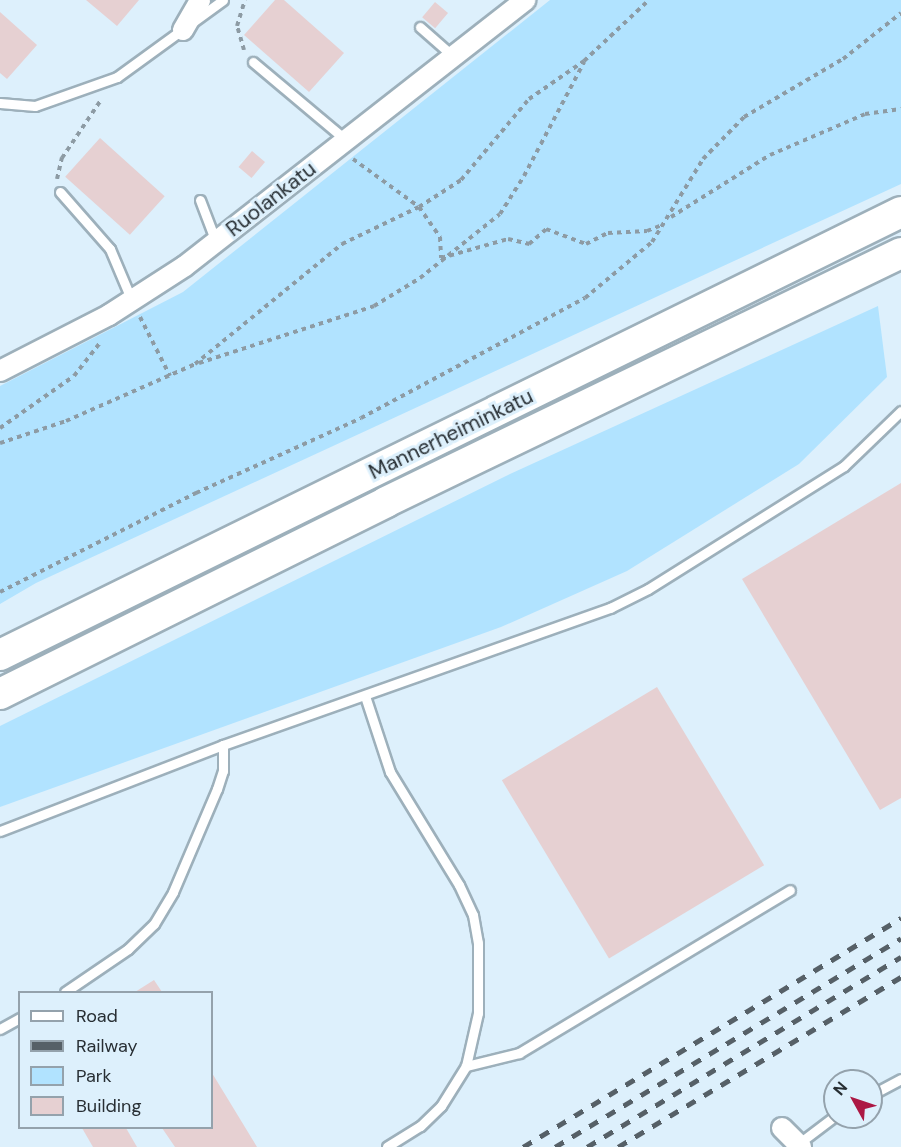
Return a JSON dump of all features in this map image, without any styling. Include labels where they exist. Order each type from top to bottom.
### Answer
[{"type":"main road","name":"Mannerheiminkatu","points":[[0,655],[901,212]]},
{"type":"main road","name":"Mannerheiminkatu","points":[[0,694],[386,502],[901,253]]},
{"type":"street","points":[[183,30],[200,0]]},
{"type":"street","name":"Ruolankatu","points":[[0,371],[132,301],[216,242],[525,0]]},
{"type":"street","points":[[782,1128],[799,1146]]},
{"type":"lane","points":[[0,103],[35,106],[117,77],[223,0]]},
{"type":"lane","points":[[420,27],[453,56]]},
{"type":"lane","points":[[253,62],[343,143]]},
{"type":"lane","points":[[60,192],[110,249],[132,301]]},
{"type":"lane","points":[[200,200],[216,242]]},
{"type":"lane","points":[[0,831],[223,746],[564,626],[648,589],[844,466],[901,411]]},
{"type":"lane","points":[[365,696],[390,772],[473,915],[478,944],[478,1013],[466,1066],[441,1106],[420,1126],[387,1147]]},
{"type":"lane","points":[[68,991],[128,949],[154,924],[173,892],[217,789],[223,771],[223,746]]},
{"type":"lane","points":[[466,1066],[519,1053],[790,890]]},
{"type":"lane","points":[[0,1029],[18,1019]]},
{"type":"lane","points":[[883,1089],[901,1079]]},
{"type":"lane","points":[[799,1146],[823,1126]]},
{"type":"path","points":[[245,0],[237,26],[243,49],[253,62]]},
{"type":"path","points":[[195,364],[342,244],[419,207],[461,180],[529,99],[584,61],[649,0]]},
{"type":"path","points":[[0,592],[196,492],[361,418],[585,298],[621,272],[652,242],[670,217],[704,159],[744,117],[843,59],[901,13]]},
{"type":"path","points":[[0,443],[66,421],[195,364],[374,306],[420,278],[441,258],[500,214],[524,176],[584,61]]},
{"type":"path","points":[[60,192],[56,176],[62,158],[117,77]]},
{"type":"path","points":[[670,217],[770,155],[865,114],[901,109]]},
{"type":"path","points":[[343,143],[419,207],[440,237],[441,258]]},
{"type":"path","points":[[441,258],[508,239],[529,244],[546,229],[586,243],[608,233],[647,231],[665,224]]},
{"type":"path","points":[[132,301],[170,376]]},
{"type":"path","points":[[0,428],[74,376],[98,347],[108,315]]},
{"type":"green space","points":[[550,0],[901,0],[901,184],[36,583],[0,604],[0,386],[183,292]]},
{"type":"green space","points":[[878,306],[887,377],[799,464],[627,571],[501,627],[0,807],[0,726],[510,474]]},
{"type":"building","points":[[86,0],[139,0],[117,26]]},
{"type":"building","points":[[275,0],[284,0],[344,53],[309,92],[244,35]]},
{"type":"building","points":[[435,2],[448,13],[435,28],[422,17]]},
{"type":"building","points":[[0,12],[37,45],[7,79],[0,73]]},
{"type":"building","points":[[100,138],[165,196],[130,235],[65,177]]},
{"type":"building","points":[[252,151],[265,162],[252,178],[239,167]]},
{"type":"building","points":[[901,483],[901,798],[880,810],[742,579]]},
{"type":"building","points":[[657,687],[764,865],[609,959],[502,780]]},
{"type":"building","points":[[154,980],[161,991],[137,991]]},
{"type":"building","points":[[213,1075],[257,1147],[175,1147],[163,1129],[213,1129]]},
{"type":"building","points":[[83,1129],[127,1129],[137,1147],[93,1147]]},
{"type":"railway","points":[[523,1147],[901,918]]},
{"type":"railway","points":[[555,1147],[901,938]]},
{"type":"railway","points":[[587,1147],[901,957]]},
{"type":"railway","points":[[618,1147],[901,977]]}]
